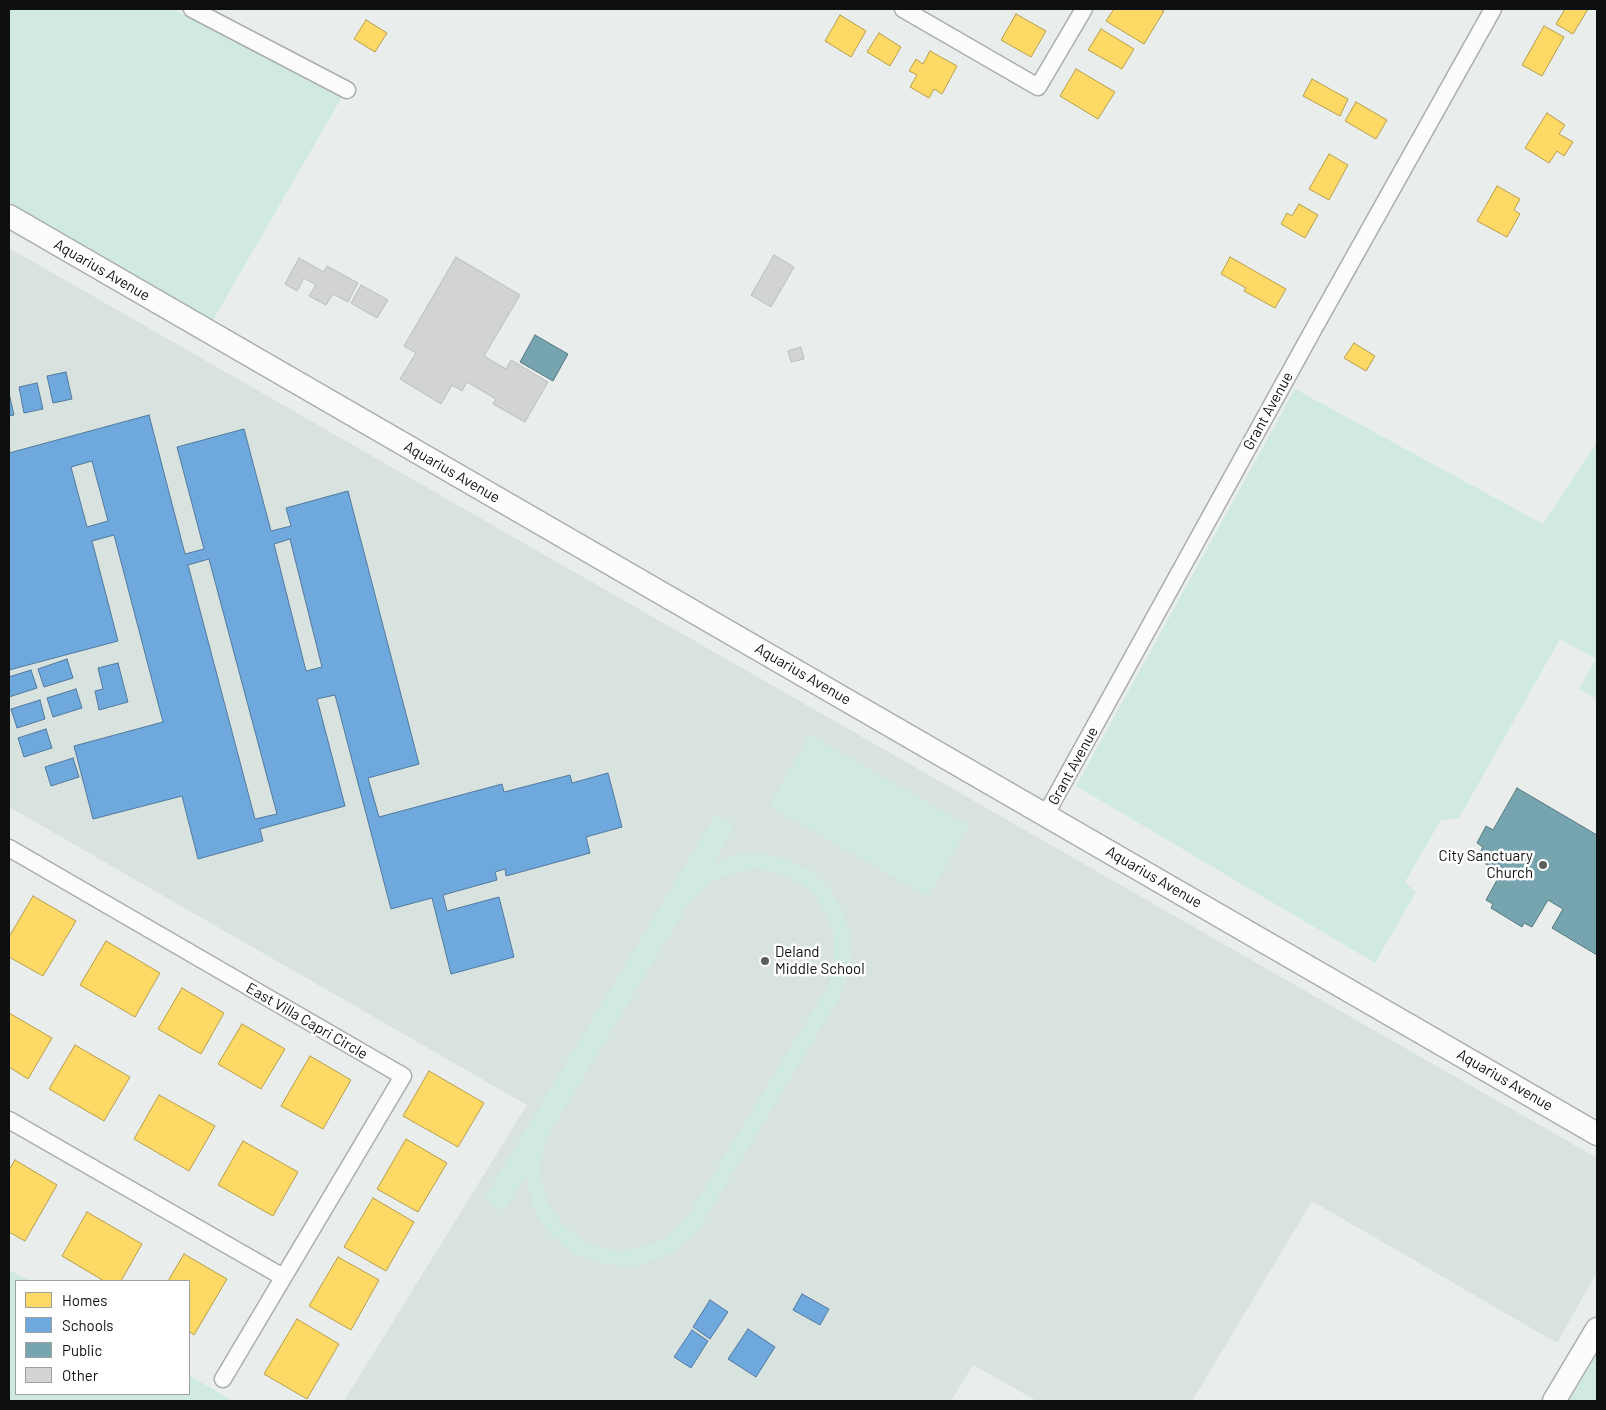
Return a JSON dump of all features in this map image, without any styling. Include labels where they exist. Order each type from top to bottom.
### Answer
[{"type":"street","points":[[192,9],[347,90]]},
{"type":"street","points":[[903,9],[1038,87],[1084,9]]},
{"type":"street","name":"Grant Avenue","points":[[1046,814],[1493,9]]},
{"type":"street","name":"Aquarius Avenue","points":[[9,216],[1597,1134]]},
{"type":"street","name":"East Villa Capri Circle","points":[[9,848],[403,1076],[223,1379]]},
{"type":"street","points":[[9,1120],[283,1277]]},
{"type":"street","points":[[1554,1401],[1597,1329]]},
{"type":"shaded area","name":"Deland Middle School","points":[[9,248],[1597,1158],[1597,1272],[1557,1343],[1312,1201],[1192,1401],[1037,1401],[973,1365],[951,1401],[344,1401],[527,1105],[9,807]]},
{"type":"green space","points":[[9,9],[173,9],[342,97],[213,320],[9,202]]},
{"type":"green space","points":[[1295,389],[1543,524],[1597,442],[1597,699],[1579,689],[1596,659],[1560,639],[1459,818],[1441,820],[1405,882],[1416,892],[1375,963],[1076,786]]},
{"type":"green space","points":[[810,735],[969,826],[928,897],[769,806]]},
{"type":"green space","points":[[716,814],[735,825],[714,862],[741,854],[756,853],[784,858],[810,870],[831,891],[839,903],[849,930],[851,959],[849,973],[838,1000],[699,1229],[676,1250],[663,1258],[633,1266],[602,1264],[574,1253],[549,1233],[540,1220],[533,1206],[526,1175],[504,1211],[484,1199]],"holes":[[[752,869],[767,870],[793,879],[816,897],[830,922],[834,935],[834,964],[831,978],[825,991],[686,1219],[668,1236],[644,1247],[619,1251],[594,1246],[582,1240],[562,1224],[547,1202],[540,1164],[546,1139],[690,901],[712,882],[724,875]]]},
{"type":"green space","points":[[11,1271],[29,1280],[15,1280],[15,1395],[190,1395],[190,1376],[233,1401],[9,1401],[9,1275]]},
{"type":"green space","points":[[1597,1349],[1597,1401],[1565,1401]]},
{"type":"building: Homes","points":[[1114,9],[1160,9],[1164,11],[1144,44],[1106,21]]},
{"type":"building: Homes","points":[[1565,9],[1588,9],[1573,34],[1556,24]]},
{"type":"building: Homes","points":[[1016,14],[1046,31],[1031,57],[1001,40]]},
{"type":"building: Homes","points":[[840,15],[866,31],[851,57],[825,41]]},
{"type":"building: Homes","points":[[366,20],[387,33],[375,52],[354,39]]},
{"type":"building: Homes","points":[[1544,26],[1564,37],[1542,76],[1522,65]]},
{"type":"building: Homes","points":[[1101,29],[1134,49],[1122,69],[1088,50]]},
{"type":"building: Homes","points":[[879,33],[901,47],[890,66],[867,52]]},
{"type":"building: Homes","points":[[930,51],[957,66],[942,94],[934,89],[929,98],[910,87],[917,75],[909,71],[916,59],[923,64]]},
{"type":"building: Homes","points":[[1076,69],[1115,92],[1098,119],[1060,96]]},
{"type":"building: Homes","points":[[1312,79],[1348,99],[1340,116],[1303,96]]},
{"type":"building: Homes","points":[[1356,102],[1387,120],[1376,139],[1345,121]]},
{"type":"building: Homes","points":[[1547,113],[1565,125],[1559,134],[1573,142],[1564,156],[1557,151],[1549,163],[1525,148]]},
{"type":"building: Homes","points":[[1329,154],[1348,165],[1329,200],[1309,189]]},
{"type":"building: Homes","points":[[1497,186],[1520,199],[1514,210],[1520,214],[1507,237],[1477,221]]},
{"type":"building: Homes","points":[[1299,204],[1318,215],[1305,238],[1281,224],[1287,213],[1292,216]]},
{"type":"building: Homes","points":[[1230,257],[1286,289],[1275,308],[1244,291],[1246,288],[1221,274]]},
{"type":"building: Homes","points":[[1354,343],[1375,356],[1366,371],[1344,358]]},
{"type":"building: Homes","points":[[33,896],[76,921],[43,976],[9,957],[9,937]]},
{"type":"building: Homes","points":[[106,941],[160,973],[135,1017],[80,985]]},
{"type":"building: Homes","points":[[182,988],[224,1013],[201,1054],[158,1029]]},
{"type":"building: Homes","points":[[9,1013],[52,1038],[28,1079],[9,1067]]},
{"type":"building: Homes","points":[[242,1024],[285,1049],[261,1089],[218,1064]]},
{"type":"building: Homes","points":[[75,1045],[130,1077],[104,1121],[49,1089]]},
{"type":"building: Homes","points":[[310,1056],[351,1080],[323,1129],[281,1106]]},
{"type":"building: Homes","points":[[429,1071],[484,1103],[458,1147],[403,1116]]},
{"type":"building: Homes","points":[[159,1095],[215,1126],[189,1171],[134,1139]]},
{"type":"building: Homes","points":[[406,1139],[447,1163],[418,1212],[377,1189]]},
{"type":"building: Homes","points":[[243,1141],[298,1172],[273,1216],[218,1185]]},
{"type":"building: Homes","points":[[15,1160],[57,1185],[25,1241],[9,1232],[9,1170]]},
{"type":"building: Homes","points":[[373,1198],[414,1222],[386,1271],[344,1247]]},
{"type":"building: Homes","points":[[87,1212],[142,1244],[122,1280],[102,1280],[62,1256]]},
{"type":"building: Homes","points":[[184,1254],[227,1279],[194,1335],[190,1332],[190,1280],[169,1280]]},
{"type":"building: Homes","points":[[338,1257],[379,1280],[351,1330],[309,1306]]},
{"type":"building: Homes","points":[[297,1319],[339,1344],[307,1399],[264,1374]]},
{"type":"building: Schools","points":[[66,372],[72,399],[53,403],[47,376]]},
{"type":"building: Schools","points":[[37,383],[43,409],[24,413],[19,387]]},
{"type":"building: Schools","points":[[9,393],[14,415],[9,416]]},
{"type":"building: Schools","points":[[149,415],[185,554],[204,549],[177,447],[244,429],[271,531],[291,526],[286,508],[348,491],[419,764],[368,778],[379,817],[502,784],[504,792],[570,775],[572,783],[608,773],[622,827],[586,837],[590,853],[506,876],[505,869],[495,872],[497,880],[443,895],[447,911],[499,897],[514,957],[451,974],[432,898],[391,909],[335,695],[317,699],[345,806],[260,829],[263,841],[198,859],[182,796],[93,819],[74,746],[163,722],[114,535],[92,541],[118,641],[9,670],[9,453]],"holes":[[[92,461],[108,521],[87,527],[71,467]],[[290,539],[322,667],[306,671],[274,544]],[[209,559],[277,814],[255,819],[188,565]]]},
{"type":"building: Schools","points":[[67,659],[73,678],[44,687],[38,669]]},
{"type":"building: Schools","points":[[118,663],[128,702],[99,710],[95,691],[103,689],[98,668]]},
{"type":"building: Schools","points":[[31,670],[37,688],[9,697],[9,677]]},
{"type":"building: Schools","points":[[76,689],[82,708],[53,717],[47,698]]},
{"type":"building: Schools","points":[[40,700],[45,719],[17,728],[11,709]]},
{"type":"building: Schools","points":[[46,729],[52,748],[24,757],[18,738]]},
{"type":"building: Schools","points":[[73,758],[79,777],[51,786],[45,767]]},
{"type":"building: Schools","points":[[802,1294],[829,1309],[820,1325],[793,1310]]},
{"type":"building: Schools","points":[[710,1300],[728,1312],[710,1339],[693,1327]]},
{"type":"building: Schools","points":[[748,1329],[775,1347],[756,1377],[728,1359]]},
{"type":"building: Schools","points":[[692,1330],[708,1341],[691,1368],[674,1357]]},
{"type":"building: Public","points":[[535,335],[568,354],[553,381],[520,362]]},
{"type":"building: Public","name":"City Sanctuary Church","points":[[1517,788],[1597,835],[1597,955],[1552,928],[1563,909],[1548,900],[1532,927],[1524,923],[1522,927],[1491,908],[1493,904],[1486,900],[1501,873],[1476,858],[1483,847],[1477,843],[1486,826],[1493,830]]},
{"type":"building: Other","points":[[774,255],[794,267],[771,307],[751,295]]},
{"type":"building: Other","points":[[456,257],[520,295],[484,356],[506,369],[511,360],[548,382],[525,422],[493,404],[496,399],[467,382],[462,391],[452,385],[441,404],[400,379],[416,353],[404,346]]},
{"type":"building: Other","points":[[299,258],[324,272],[327,266],[358,283],[348,302],[333,294],[326,305],[309,296],[316,285],[304,278],[297,291],[285,284]]},
{"type":"building: Other","points":[[361,285],[388,300],[377,318],[351,303]]},
{"type":"building: Other","points":[[801,347],[804,359],[791,362],[788,351]]},
{"type":"place","name":"City Sanctuary Church","points":[[1543,865]]},
{"type":"place","name":"Deland Middle School","points":[[765,961]]}]
